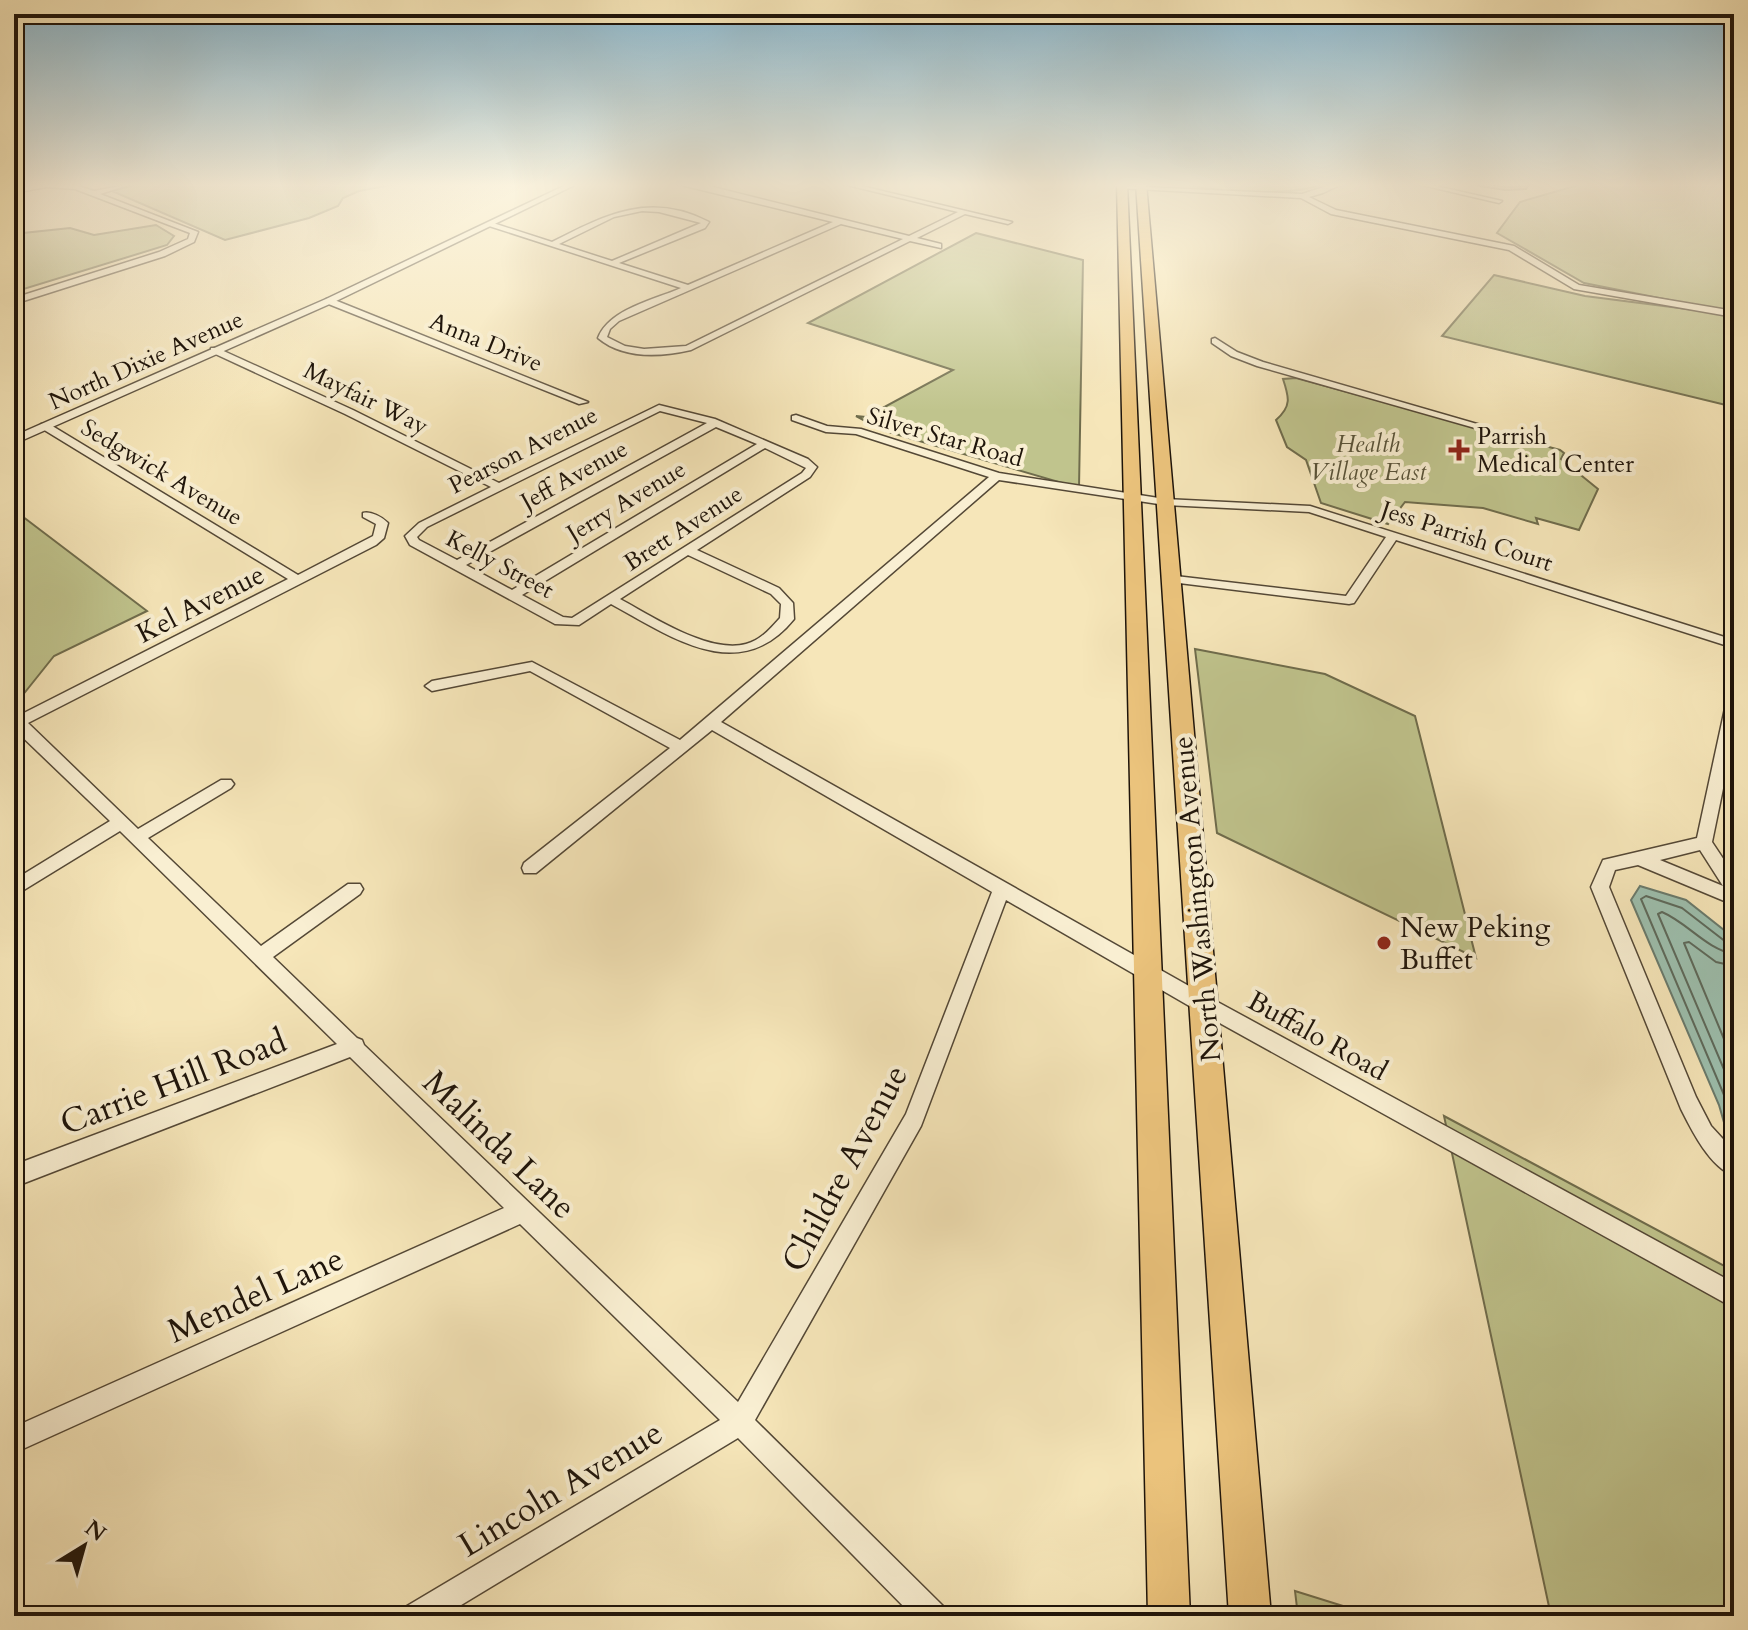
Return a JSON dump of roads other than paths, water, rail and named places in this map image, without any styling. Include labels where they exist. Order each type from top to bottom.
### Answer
[{"type":"main road","name":"North Washington Avenue","points":[[1124,259],[1169,1616]]},
{"type":"main road","name":"North Washington Avenue","points":[[1147,259],[1250,1616]]},
{"type":"main road","points":[[1126,336],[1153,337]]},
{"type":"street","points":[[14,301],[146,259]]},
{"type":"street","name":"North Dixie Avenue","points":[[14,440],[418,259]]},
{"type":"street","points":[[601,259],[687,287]]},
{"type":"street","points":[[613,263],[622,259]]},
{"type":"street","points":[[752,259],[616,319],[606,328],[602,338],[618,348],[668,352],[688,348],[867,259]]},
{"type":"street","points":[[1530,259],[1577,287],[1734,314]]},
{"type":"street","name":"Anna Drive","points":[[329,301],[583,402]]},
{"type":"street","points":[[1215,341],[1234,354],[1260,364],[1479,426]]},
{"type":"street","name":"Mayfair Way","points":[[214,350],[349,412],[499,487]]},
{"type":"street","name":"Pearson Avenue","points":[[411,536],[423,525],[659,408],[671,409],[713,424]]},
{"type":"street","name":"Silver Star Road","points":[[796,418],[826,429],[857,431],[997,476],[1132,497]]},
{"type":"street","points":[[713,424],[763,445]]},
{"type":"street","name":"Jeff Avenue","points":[[457,565],[713,424]]},
{"type":"street","name":"Sedgwick Avenue","points":[[45,426],[298,580]]},
{"type":"street","name":"Brett Avenue","points":[[574,622],[806,475],[812,467],[763,445]]},
{"type":"street","name":"Jerry Avenue","points":[[513,595],[763,445]]},
{"type":"street","points":[[530,868],[711,723],[997,476]]},
{"type":"street","name":"Jess Parrish Court","points":[[1132,497],[1165,502],[1310,509],[1734,644]]},
{"type":"street","name":"Kel Avenue","points":[[16,723],[378,538],[382,523],[367,515]]},
{"type":"street","points":[[1171,578],[1349,600],[1394,535]]},
{"type":"street","name":"Kelly Street","points":[[411,536],[414,542],[560,621],[574,622]]},
{"type":"street","points":[[613,600],[710,648],[743,649],[764,642],[787,619],[787,603],[775,591],[688,550]]},
{"type":"street","points":[[432,686],[532,666],[680,747]]},
{"type":"street","points":[[1734,699],[1704,843],[1734,889]]},
{"type":"street","name":"Malinda Lane","points":[[16,723],[355,1046],[740,1422],[933,1616]]},
{"type":"street","name":"Buffalo Road","points":[[711,723],[1205,1005],[1734,1296]]},
{"type":"street","points":[[14,889],[226,784]]},
{"type":"street","points":[[1704,843],[1609,865],[1600,887],[1688,1102],[1704,1133],[1734,1166]]},
{"type":"street","points":[[1639,858],[1734,898]]},
{"type":"street","name":"Childre Avenue","points":[[740,1422],[914,1119],[1002,888]]},
{"type":"street","points":[[261,956],[354,889]]},
{"type":"street","name":"Carrie Hill Road","points":[[14,1176],[355,1046]]},
{"type":"street","name":"Mendel Lane","points":[[14,1440],[523,1211]]},
{"type":"street","name":"Lincoln Avenue","points":[[417,1616],[740,1422]]},
{"type":"water","points":[[1640,886],[1686,900],[1734,938],[1734,1141],[1729,1140],[1719,1105],[1631,900]]},
{"type":"place","name":"Parrish Medical Center","points":[[1459,450]]},
{"type":"place","name":"New Peking Buffet","points":[[1384,943]]},
{"type":"park label","name":"Health Village East","points":[[1368,458]]}]
